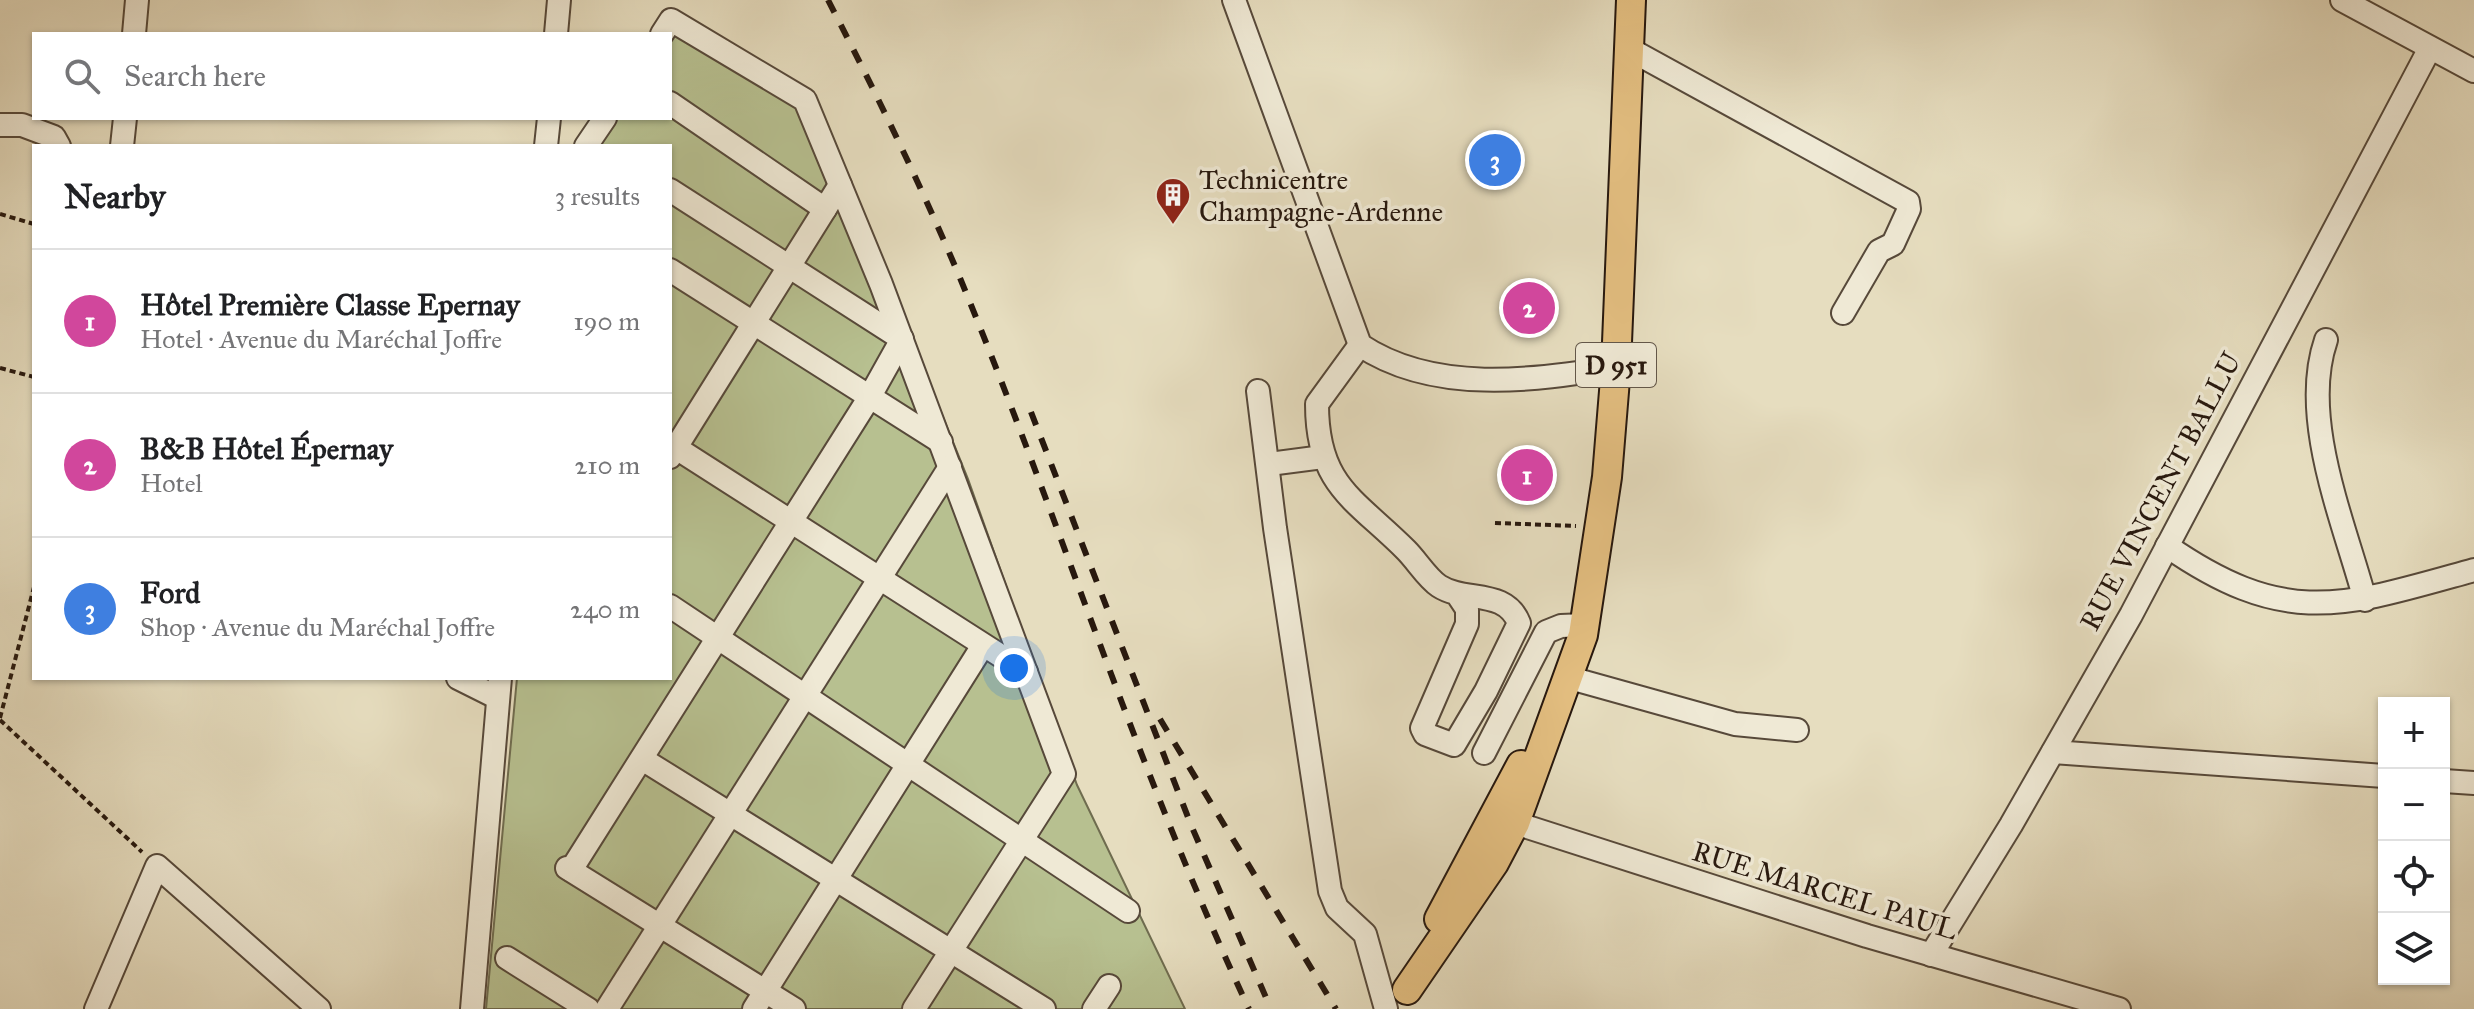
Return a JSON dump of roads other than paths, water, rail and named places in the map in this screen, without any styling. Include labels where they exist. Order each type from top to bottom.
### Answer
[{"type":"main road","name":"D 951","points":[[1403,1000],[1494,863],[1515,823],[1570,678],[1585,625],[1616,367],[1631,0]]},
{"type":"main road","name":"D 951","points":[[1403,1000],[1448,898],[1524,759],[1552,723]]},
{"type":"street","points":[[134,32],[137,0]]},
{"type":"street","points":[[556,32],[559,0]]},
{"type":"street","points":[[1234,0],[1360,345],[1386,363],[1423,375],[1503,379],[1616,367]]},
{"type":"street","points":[[2342,0],[2474,71]]},
{"type":"street","points":[[663,32],[671,20],[805,100],[902,339],[1064,774],[914,1009]]},
{"type":"street","name":"RUE VINCENT BALLU","points":[[1931,955],[2053,752],[2167,546],[2430,48]]},
{"type":"street","points":[[1629,49],[1908,202],[1909,209],[1893,244],[1879,251],[1843,313]]},
{"type":"street","points":[[672,104],[825,209]]},
{"type":"street","points":[[122,144],[125,120]]},
{"type":"street","points":[[546,144],[549,120]]},
{"type":"street","points":[[593,143],[604,120]]},
{"type":"street","points":[[0,125],[33,129],[54,137],[58,144]]},
{"type":"street","points":[[840,185],[672,450],[1026,672]]},
{"type":"street","points":[[672,191],[902,339]]},
{"type":"street","points":[[672,271],[941,442]]},
{"type":"street","points":[[794,1009],[760,1000],[660,925],[569,869],[642,759],[869,398],[902,339]]},
{"type":"street","points":[[2326,340],[2317,366],[2318,429],[2365,600]]},
{"type":"street","points":[[1360,345],[1317,404],[1323,457],[1331,475],[1348,497],[1439,586],[1457,594],[1480,595],[1507,606],[1519,623],[1486,691],[1454,745],[1425,734],[1422,728],[1467,624],[1467,609],[1457,594]]},
{"type":"street","points":[[1258,391],[1275,528],[1330,891],[1337,908],[1365,934],[1386,1009]]},
{"type":"street","points":[[1269,464],[1323,457]]},
{"type":"street","points":[[607,1009],[802,695],[950,467]]},
{"type":"street","points":[[2167,546],[2227,582],[2261,596],[2323,605],[2365,600],[2474,570]]},
{"type":"street","points":[[672,607],[1128,911]]},
{"type":"street","points":[[1484,753],[1546,632],[1561,626],[1585,625]]},
{"type":"street","points":[[760,1000],[982,647]]},
{"type":"street","points":[[1570,678],[1735,724],[1797,730]]},
{"type":"street","points":[[466,680],[499,688],[472,1009]]},
{"type":"street","points":[[2053,752],[2378,776]]},
{"type":"street","points":[[642,759],[1044,1009]]},
{"type":"street","points":[[2450,781],[2474,783]]},
{"type":"street","name":"RUE MARCEL PAUL","points":[[1515,823],[1931,955],[2119,1009]]},
{"type":"street","points":[[96,1009],[157,866],[319,1009]]},
{"type":"street","points":[[507,958],[588,1009]]},
{"type":"street","points":[[1094,1009],[1109,986]]},
{"type":"railway","points":[[828,0],[897,138],[960,278],[1171,829],[1249,1009]]},
{"type":"railway","points":[[1031,412],[1191,825],[1271,1009]]},
{"type":"railway","points":[[1160,719],[1336,1009]]},
{"type":"place","name":"Ford","points":[[1495,160]]},
{"type":"place","name":"Technicentre Champagne-Ardenne","points":[[1173,226]]},
{"type":"place","name":"B&B Hôtel Épernay","points":[[1529,308]]},
{"type":"place","name":"Hôtel Première Classe Epernay","points":[[1527,475]]}]
